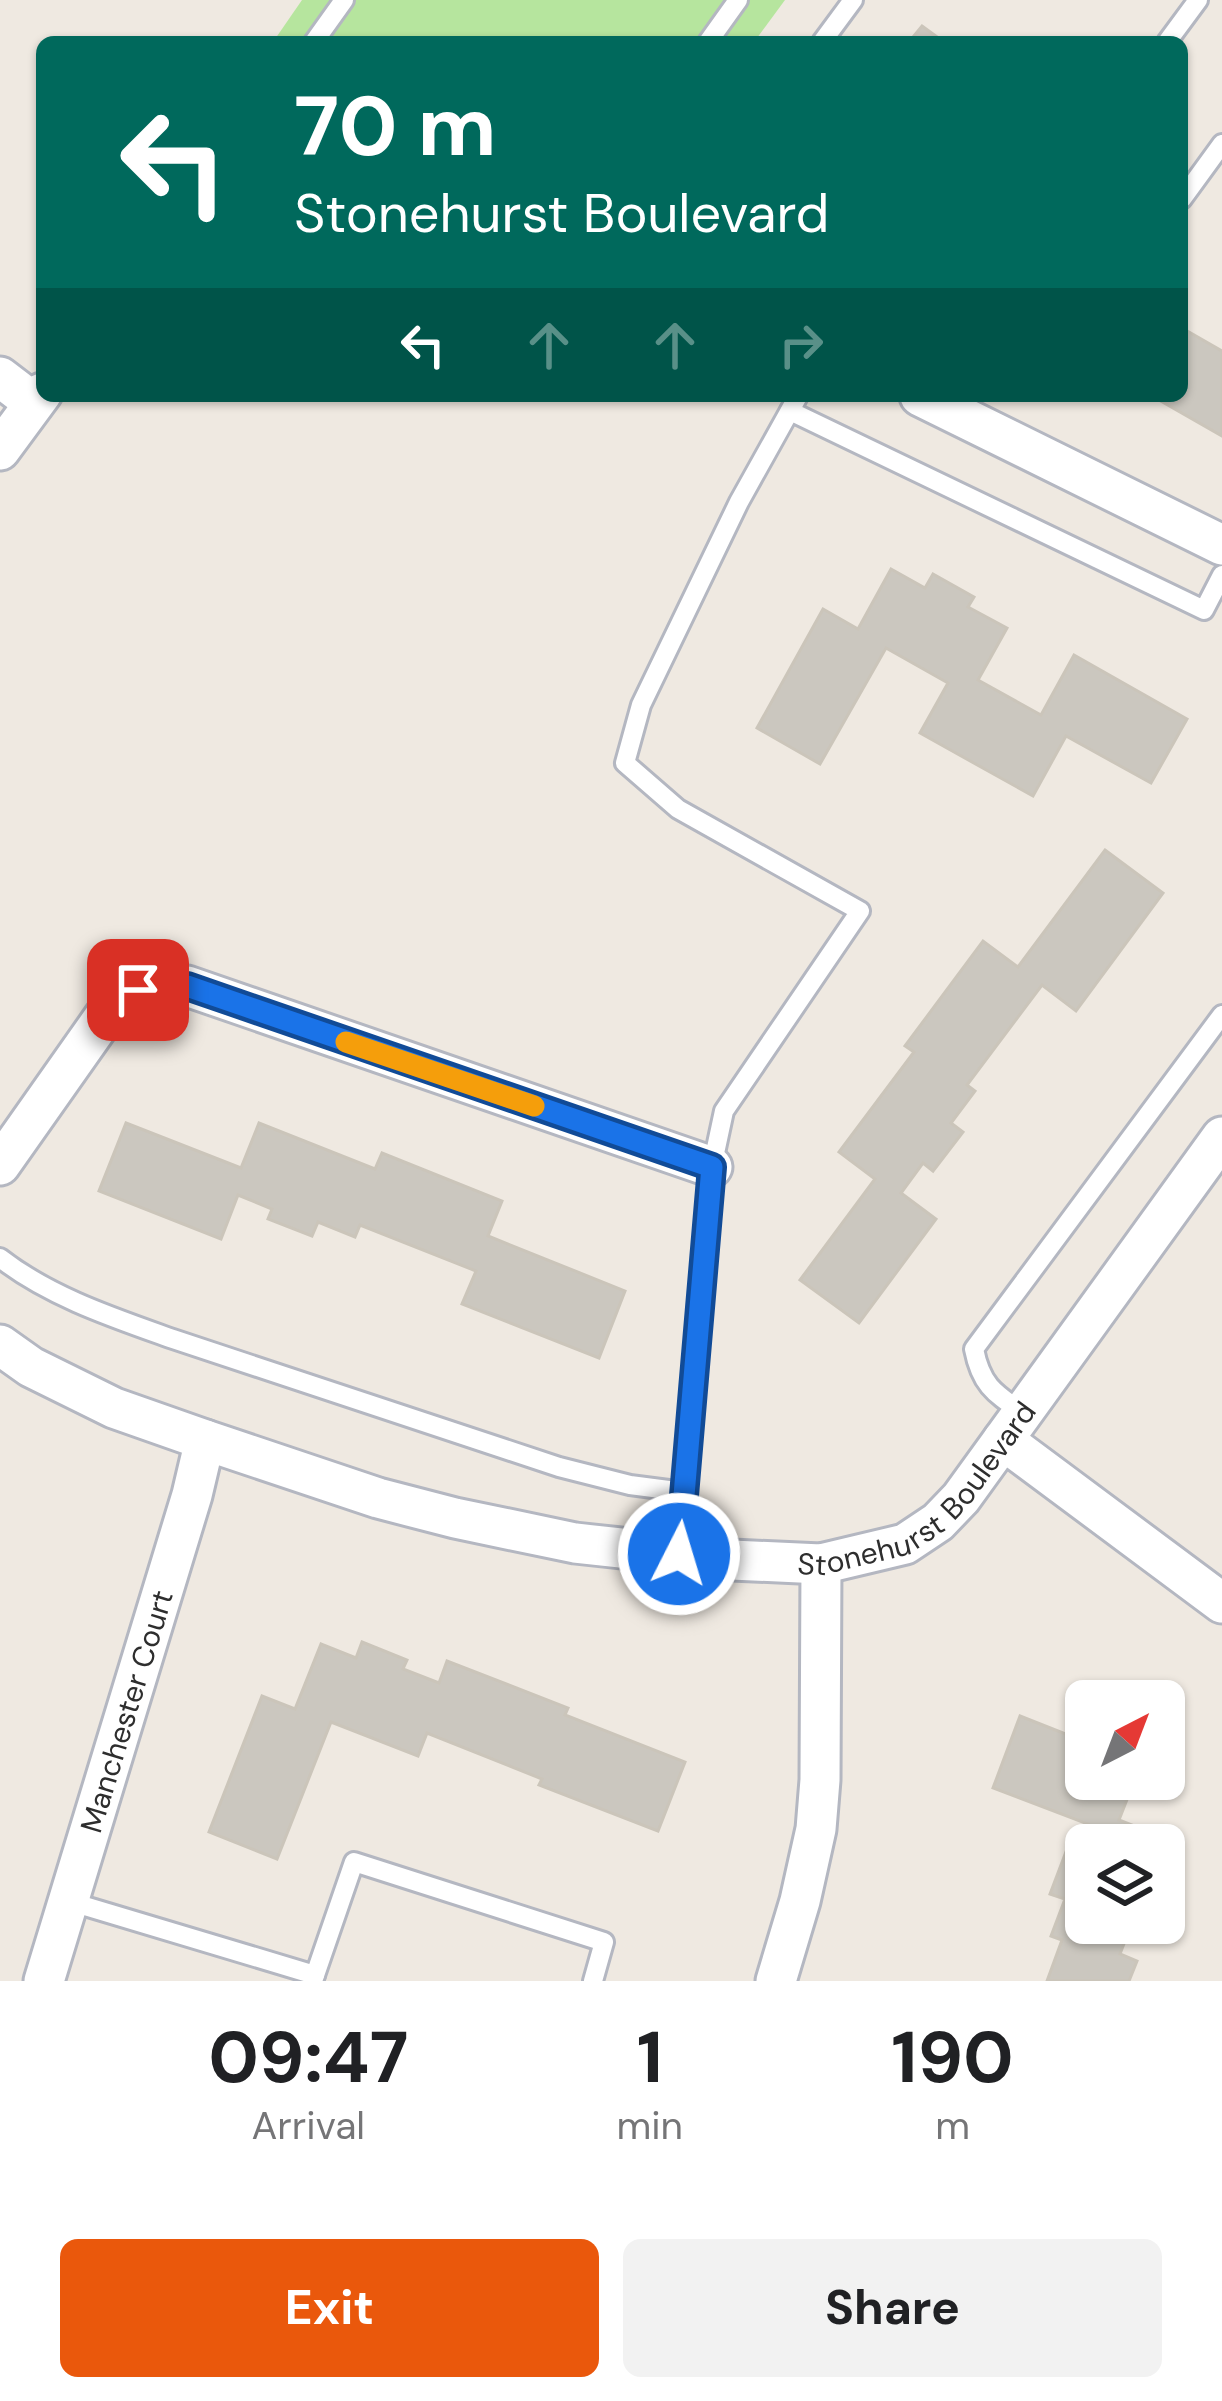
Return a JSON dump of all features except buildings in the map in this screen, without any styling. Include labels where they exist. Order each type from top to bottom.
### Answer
[{"type":"street","points":[[0,377],[36,397]]},
{"type":"street","points":[[0,450],[36,401]]},
{"type":"street","points":[[969,406],[1222,545]]},
{"type":"street","points":[[0,1165],[112,1006],[138,990],[187,986],[712,1167]]},
{"type":"street","name":"Stonehurst Boulevard","points":[[0,1346],[114,1408],[378,1498],[575,1543],[821,1564],[905,1544],[938,1522],[961,1498],[1222,1137]]},
{"type":"street","points":[[1013,1426],[1222,1603]]},
{"type":"street","name":"Manchester Court","points":[[44,1981],[205,1440]]},
{"type":"street","points":[[776,1981],[816,1828],[821,1564]]},
{"type":"lane","points":[[318,36],[344,0]]},
{"type":"lane","points":[[712,36],[738,0]]},
{"type":"lane","points":[[826,36],[853,0]]},
{"type":"lane","points":[[1171,36],[1198,0]]},
{"type":"lane","points":[[1188,191],[1222,144]]},
{"type":"lane","points":[[679,1554],[712,1167],[724,1111],[860,911],[678,809],[625,763],[641,705],[739,502],[794,404],[1204,610],[1222,574]]},
{"type":"lane","points":[[1013,1426],[978,1370],[974,1348],[1222,1015]]},
{"type":"lane","points":[[0,1258],[77,1302],[173,1339],[559,1467],[684,1492]]},
{"type":"lane","points":[[68,1901],[314,1978],[354,1862],[604,1942],[593,1981]]},
{"type":"green space","points":[[302,0],[785,0],[758,36],[277,36]]},
{"type":"slow traffic","points":[[346,1042],[534,1106]]},
{"type":"route","points":[[138,990],[187,986],[712,1167],[679,1554]]}]
